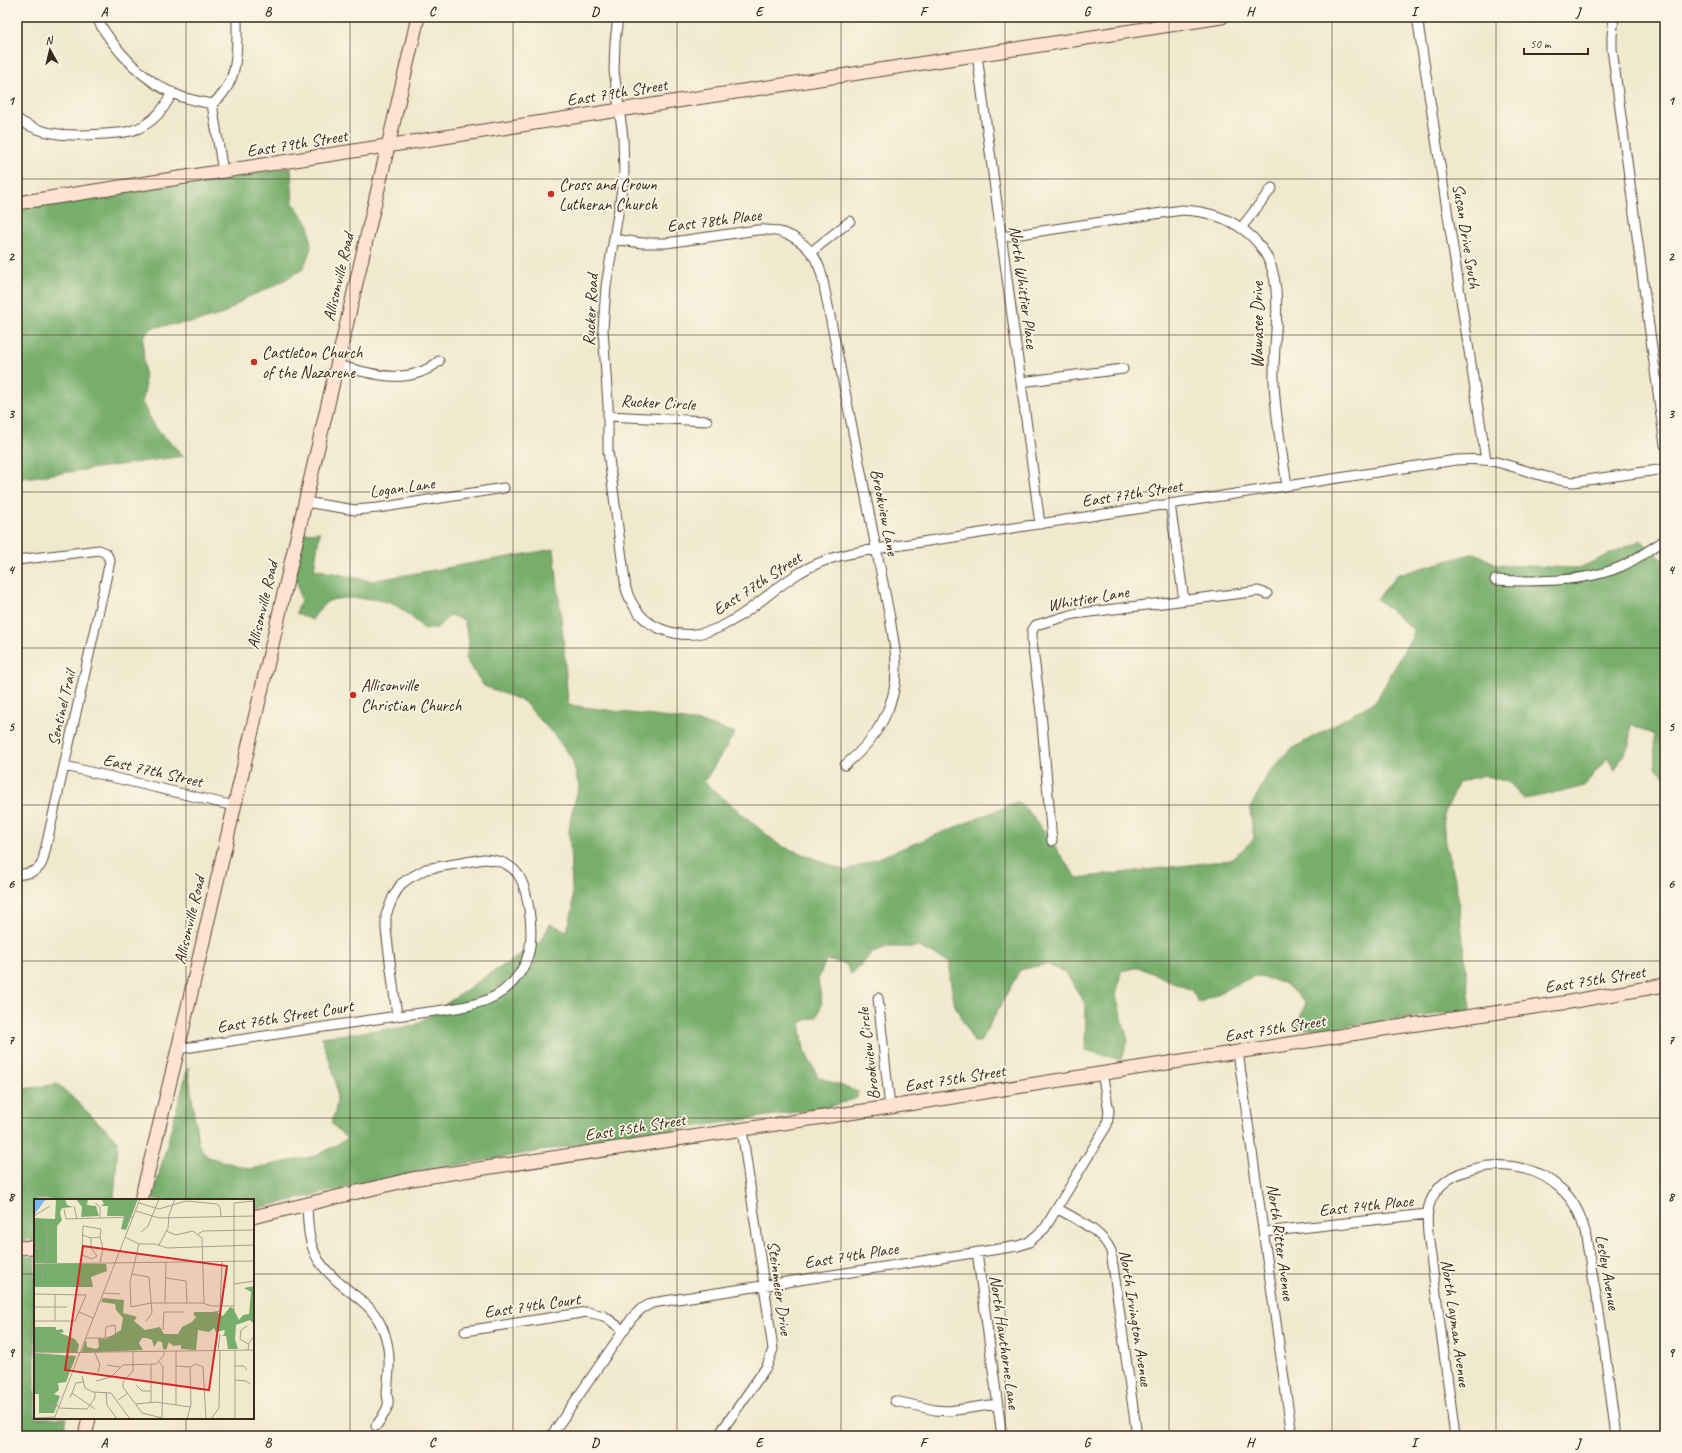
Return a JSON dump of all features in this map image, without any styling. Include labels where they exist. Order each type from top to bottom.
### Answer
[{"type":"street","points":[[96,17],[107,36],[127,60],[156,83],[182,97],[212,104]]},
{"type":"street","points":[[212,104],[220,98],[230,83],[235,68],[237,50],[237,17]]},
{"type":"street","name":"Allisonville Road","points":[[141,1199],[178,1049],[418,17]]},
{"type":"street","name":"Rucker Road","points":[[618,17],[614,62],[618,110],[623,137],[624,169],[606,286],[603,322],[608,416],[608,452],[626,589],[632,605]]},
{"type":"street","name":"East 79th Street","points":[[17,204],[1222,17]]},
{"type":"street","name":"Susan Drive South","points":[[1417,17],[1486,460]]},
{"type":"street","points":[[1614,17],[1612,49],[1665,445]]},
{"type":"street","name":"North Whittier Place","points":[[977,55],[1040,524]]},
{"type":"street","points":[[17,119],[37,130],[60,135],[126,132],[143,126],[156,117],[167,104],[172,92]]},
{"type":"street","points":[[212,104],[223,172]]},
{"type":"street","points":[[1241,228],[1272,188]]},
{"type":"street","name":"Wawasee Drive","points":[[1001,237],[1182,210],[1198,210],[1213,213],[1228,219],[1253,238],[1263,251],[1270,265],[1276,284],[1277,300],[1274,383],[1287,486]]},
{"type":"street","points":[[811,252],[850,221]]},
{"type":"street","name":"East 78th Place","points":[[614,239],[642,243],[666,243],[769,229],[792,236],[803,243],[811,252]]},
{"type":"street","name":"Brookview Lane","points":[[811,252],[817,261],[822,276],[896,656],[896,681],[890,706],[882,724],[871,741],[845,765]]},
{"type":"street","points":[[337,365],[396,378],[410,376],[424,371],[439,361]]},
{"type":"street","points":[[1021,382],[1123,369]]},
{"type":"street","name":"Rucker Circle","points":[[608,416],[707,421]]},
{"type":"street","name":"East 77th Street","points":[[632,605],[640,615],[656,627],[675,634],[687,635],[715,629],[738,619],[790,579],[811,566],[837,556],[876,549],[1456,460],[1486,460],[1561,481],[1573,482],[1665,468]]},
{"type":"street","name":"Logan Lane","points":[[304,502],[355,510],[378,508],[504,488]]},
{"type":"street","points":[[1170,504],[1184,600]]},
{"type":"street","points":[[1495,580],[1548,581],[1605,572],[1625,564],[1665,540]]},
{"type":"street","name":"Sentinel Trail","points":[[17,560],[99,550],[110,558],[110,564],[44,860],[39,868],[32,873],[17,875]]},
{"type":"street","name":"Whittier Lane","points":[[1052,841],[1041,712],[1032,631],[1036,625],[1074,614],[1254,591],[1267,594]]},
{"type":"street","name":"East 77th Street","points":[[65,766],[234,806]]},
{"type":"street","name":"East 76th Street Court","points":[[178,1049],[397,1016],[481,1002],[502,992],[517,977],[527,958],[532,933],[525,887],[522,879],[512,867],[497,860],[484,859],[430,867],[410,876],[398,888],[389,904],[385,922],[397,1016]]},
{"type":"street","name":"East 75th Street","points":[[254,1217],[412,1179],[890,1107],[1383,1029],[1569,1002],[1665,985]]},
{"type":"street","name":"Brookview Circle","points":[[878,998],[890,1107]]},
{"type":"street","name":"North Ritter Avenue","points":[[1238,1052],[1292,1436]]},
{"type":"street","name":"East 74th Place","points":[[551,1436],[623,1330],[638,1312],[652,1303],[1018,1246],[1029,1242],[1045,1228],[1107,1125],[1109,1111],[1102,1073]]},
{"type":"street","name":"Steinmeier Drive","points":[[718,1436],[765,1369],[771,1358],[772,1340],[742,1129]]},
{"type":"street","name":"East 74th Place","points":[[1264,1232],[1427,1214],[1436,1191],[1452,1177],[1470,1170],[1498,1166]]},
{"type":"street","name":"Lesley Avenue","points":[[1498,1166],[1526,1169],[1544,1176],[1563,1191],[1577,1210],[1585,1232],[1616,1436]]},
{"type":"street","points":[[306,1205],[309,1235],[316,1256],[327,1272],[368,1306],[378,1319],[387,1340],[390,1368],[387,1394],[388,1404],[384,1415],[376,1426]]},
{"type":"street","name":"North Irvington Avenue","points":[[1057,1208],[1096,1232],[1105,1241],[1111,1251],[1138,1436]]},
{"type":"street","name":"North Layman Avenue","points":[[1427,1214],[1455,1436]]},
{"type":"street","points":[[17,1248],[34,1248]]},
{"type":"street","name":"North Hawthorne Lane","points":[[977,1252],[1002,1436]]},
{"type":"street","name":"East 74th Court","points":[[465,1331],[587,1312],[604,1316],[623,1330]]},
{"type":"street","points":[[895,1401],[940,1411],[998,1404]]},
{"type":"street","points":[[85,1436],[89,1419]]},
{"type":"green space","points":[[291,168],[293,203],[309,225],[311,248],[303,269],[276,285],[246,298],[223,314],[199,321],[155,327],[150,329],[143,338],[145,389],[142,403],[156,428],[184,456],[17,479],[17,208]]},
{"type":"green space","points":[[320,532],[314,569],[371,581],[554,549],[564,647],[568,705],[700,722],[735,733],[704,782],[779,845],[846,871],[1018,802],[1031,814],[1077,878],[1231,860],[1254,839],[1250,809],[1267,775],[1290,750],[1376,701],[1415,631],[1377,599],[1397,575],[1475,553],[1498,565],[1579,568],[1641,540],[1665,562],[1665,776],[1655,767],[1654,735],[1631,724],[1629,745],[1615,770],[1607,758],[1584,786],[1562,792],[1524,799],[1510,783],[1484,775],[1459,782],[1443,817],[1445,844],[1456,881],[1471,1010],[1324,1029],[1296,1029],[1306,1002],[1283,982],[1254,976],[1199,1003],[1191,990],[1138,967],[1121,971],[1116,996],[1128,1041],[1121,1060],[1085,1050],[1086,1005],[1066,973],[1047,964],[1020,970],[980,1042],[974,1042],[955,1006],[950,979],[950,962],[918,947],[886,947],[871,954],[852,975],[846,964],[826,960],[818,980],[822,1003],[817,1017],[800,1022],[804,1050],[818,1077],[858,1092],[857,1098],[829,1107],[587,1143],[423,1171],[254,1209],[254,1199],[152,1199],[188,1067],[198,1144],[208,1157],[250,1169],[316,1156],[347,1139],[331,1123],[337,1101],[337,1090],[332,1069],[321,1037],[414,1026],[485,977],[541,942],[550,924],[567,931],[573,908],[569,830],[572,811],[579,787],[572,759],[555,736],[523,701],[484,686],[466,660],[469,641],[464,620],[450,615],[437,628],[425,630],[408,614],[392,604],[375,599],[358,598],[341,598],[329,601],[321,607],[312,620],[296,613],[301,601],[296,577],[304,533]]},
{"type":"green space","points":[[58,1084],[118,1141],[114,1199],[34,1199],[34,1239],[17,1241],[17,1090]]},
{"type":"green space","points":[[17,1256],[34,1257],[34,1419],[67,1419],[63,1436],[17,1436]]},
{"type":"place","name":"Cross and Crown Lutheran Church","points":[[551,194]]},
{"type":"place","name":"Castleton Church of the Nazarene","points":[[254,362]]},
{"type":"place","name":"Allisonville Christian Church","points":[[353,695]]}]
